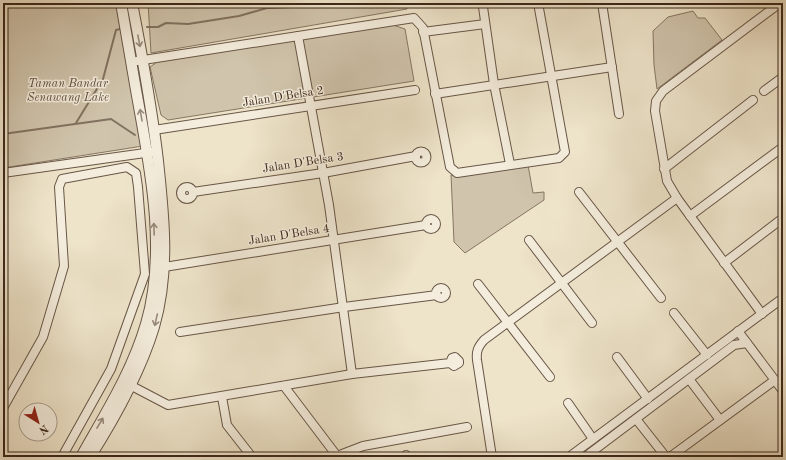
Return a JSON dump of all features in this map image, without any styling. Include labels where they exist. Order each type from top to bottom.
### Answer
[{"type":"street","points":[[121,3],[132,62],[152,152]]},
{"type":"street","points":[[90,457],[112,422],[127,384],[146,324],[160,268],[154,205],[152,152],[154,130],[132,3]]},
{"type":"street","points":[[484,3],[482,7],[494,84],[510,164]]},
{"type":"street","points":[[132,62],[414,18],[423,28],[450,167],[457,173],[559,158],[565,152],[538,3]]},
{"type":"street","points":[[602,3],[619,114]]},
{"type":"street","points":[[762,314],[677,198],[667,181],[657,128],[656,100],[663,91],[780,3]]},
{"type":"street","points":[[423,32],[485,24]]},
{"type":"street","points":[[298,36],[323,173],[344,307],[352,374]]},
{"type":"street","points":[[435,94],[612,67]]},
{"type":"street","points":[[764,91],[783,77]]},
{"type":"street","name":"Jalan D'Belsa 2","points":[[154,130],[415,90]]},
{"type":"street","points":[[664,169],[753,100]]},
{"type":"street","points":[[690,216],[783,147]]},
{"type":"street","points":[[3,174],[152,152]]},
{"type":"street","name":"Jalan D'Belsa 3","points":[[193,192],[323,173],[416,156]]},
{"type":"street","points":[[3,408],[43,337],[64,266],[59,187],[62,179],[127,167],[136,173],[145,274],[111,369],[62,457]]},
{"type":"street","points":[[579,192],[661,298]]},
{"type":"street","points":[[492,457],[476,351],[484,340],[677,198]]},
{"type":"street","points":[[724,263],[783,218]]},
{"type":"street","name":"Jalan D'Belsa 4","points":[[160,268],[426,225]]},
{"type":"street","points":[[529,240],[592,323]]},
{"type":"street","points":[[478,284],[550,377]]},
{"type":"street","points":[[180,332],[344,307],[437,295]]},
{"type":"street","points":[[569,457],[783,298]]},
{"type":"street","points":[[674,313],[707,355]]},
{"type":"street","points":[[738,331],[783,391]]},
{"type":"street","points":[[585,457],[734,345],[747,343]]},
{"type":"street","points":[[617,357],[648,399]]},
{"type":"street","points":[[127,384],[168,405],[352,374],[450,363]]},
{"type":"street","points":[[689,379],[720,420]]},
{"type":"street","points":[[670,457],[775,380]]},
{"type":"street","points":[[81,457],[127,384]]},
{"type":"street","points":[[284,386],[337,456],[363,446],[467,428]]},
{"type":"street","points":[[222,397],[227,425],[252,457]]},
{"type":"street","points":[[568,403],[594,439]]},
{"type":"street","points":[[636,419],[666,457]]},
{"type":"green space","name":"Taman Bandar Senawang Lake","points":[[3,3],[118,3],[143,146],[3,168]]},
{"type":"green space","points":[[148,3],[407,3],[407,9],[151,53]]},
{"type":"green space","points":[[693,11],[698,18],[705,18],[722,40],[657,89],[654,65],[653,31],[668,17]]},
{"type":"green space","points":[[393,25],[405,29],[414,81],[168,120],[161,115],[150,67],[160,60]]},
{"type":"green space","points":[[528,165],[533,193],[544,192],[544,200],[465,253],[454,242],[451,175]]},
{"type":"waterway","points":[[147,27],[158,27],[166,23],[188,24],[239,16],[267,8],[292,7],[314,3]]},
{"type":"waterway","points":[[76,123],[103,79],[116,30],[120,29]]},
{"type":"waterway","points":[[3,134],[111,119],[135,135]]}]
